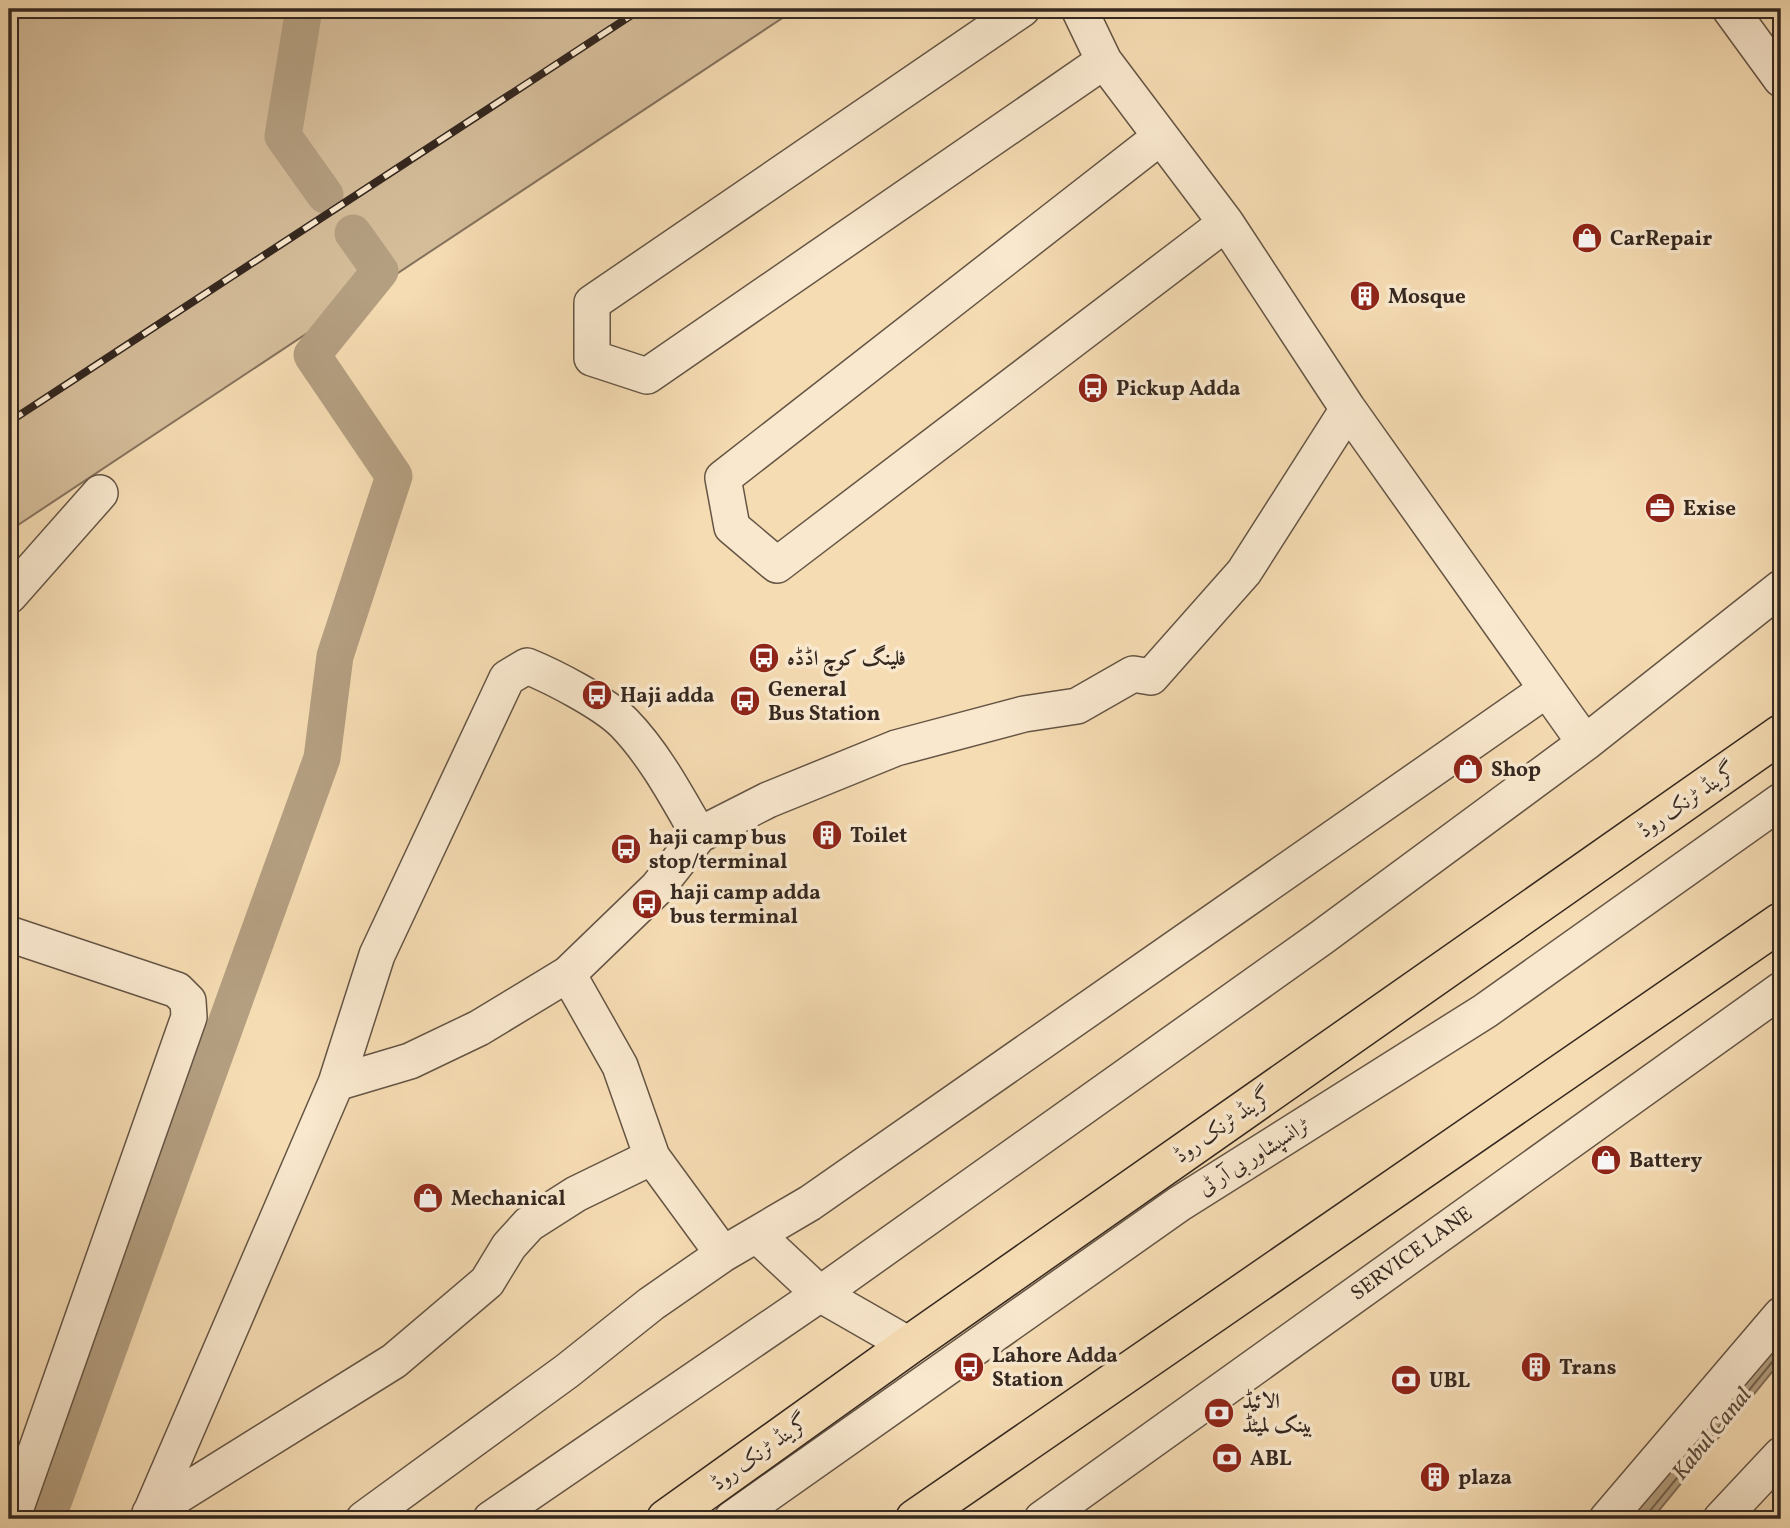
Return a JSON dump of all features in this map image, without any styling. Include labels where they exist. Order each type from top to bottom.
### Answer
[{"type":"highway","name":"گرینڈ ٹرنک روڈ","points":[[666,1519],[909,1345],[1781,734]]},
{"type":"highway","points":[[915,1519],[1781,922]]},
{"type":"street","points":[[1022,9],[592,303],[592,358],[647,376],[1104,61]]},
{"type":"street","points":[[1079,9],[1104,61],[1159,138],[1226,223],[1348,409],[1585,743]]},
{"type":"street","points":[[1730,9],[1776,62]]},
{"type":"street","points":[[1159,138],[723,478],[732,527],[777,565],[1226,223]]},
{"type":"street","points":[[336,1083],[410,1061],[479,1028],[568,974],[657,888],[699,835],[768,800],[896,748],[1024,714],[1077,706],[1133,674],[1151,677],[1244,572],[1348,409]]},
{"type":"street","points":[[9,596],[100,493]]},
{"type":"street","points":[[491,1519],[820,1294],[1321,938],[1585,743],[1781,588]]},
{"type":"street","points":[[149,1516],[336,1083],[377,955],[507,678],[527,666],[555,677],[623,722],[665,778],[699,835]]},
{"type":"street","points":[[364,1519],[566,1371],[651,1304],[723,1254],[810,1203],[1546,690]]},
{"type":"street","name":"ٹرانسپشاور بی آر ٹی","points":[[732,1519],[1179,1204],[1485,1011],[1781,801]]},
{"type":"street","points":[[9,934],[177,990],[188,1001],[190,1017],[12,1519]]},
{"type":"street","points":[[568,974],[620,1066],[652,1157],[723,1254]]},
{"type":"street","name":"SERVICE LANE","points":[[1042,1519],[1781,990]]},
{"type":"street","points":[[149,1516],[394,1361],[487,1282],[509,1246],[529,1224],[576,1194],[652,1157]]},
{"type":"street","points":[[757,1235],[820,1294],[909,1345]]},
{"type":"street","points":[[1607,1519],[1781,1315]]},
{"type":"street","points":[[1721,1519],[1781,1455]]},
{"type":"shaded area","points":[[9,9],[796,9],[9,531]]},
{"type":"water","name":"Kabul Canal","points":[[1781,1303],[1781,1361],[1652,1519],[1605,1519]]},
{"type":"waterway","points":[[304,9],[283,136],[325,195]]},
{"type":"waterway","points":[[47,1519],[322,758],[335,656],[394,476],[312,355],[380,271],[353,233]]},
{"type":"railway","points":[[9,422],[641,9]]},
{"type":"place","name":"CarRepair","points":[[1587,238]]},
{"type":"place","name":"Mosque","points":[[1365,296]]},
{"type":"place","name":"Pickup Adda","points":[[1093,388]]},
{"type":"place","name":"Exise","points":[[1660,508]]},
{"type":"place","name":"فلینگ کوچ اڈڈہ","points":[[764,658]]},
{"type":"place","name":"Haji adda","points":[[597,695]]},
{"type":"place","name":"General Bus Station","points":[[745,701]]},
{"type":"place","name":"Shop","points":[[1468,769]]},
{"type":"place","name":"Toilet","points":[[827,835]]},
{"type":"place","name":"haji camp bus stop/terminal","points":[[626,849]]},
{"type":"place","name":"haji camp adda bus terminal","points":[[647,904]]},
{"type":"place","name":"Battery","points":[[1606,1160]]},
{"type":"place","name":"Mechanical","points":[[428,1198]]},
{"type":"place","name":"Lahore Adda Station","points":[[969,1367]]},
{"type":"place","name":"Trans","points":[[1536,1367]]},
{"type":"place","name":"UBL","points":[[1406,1380]]},
{"type":"place","name":"الائیڈ بینک لمیٹڈ","points":[[1219,1413]]},
{"type":"place","name":"ABL","points":[[1227,1458]]},
{"type":"place","name":"plaza","points":[[1435,1477]]}]
